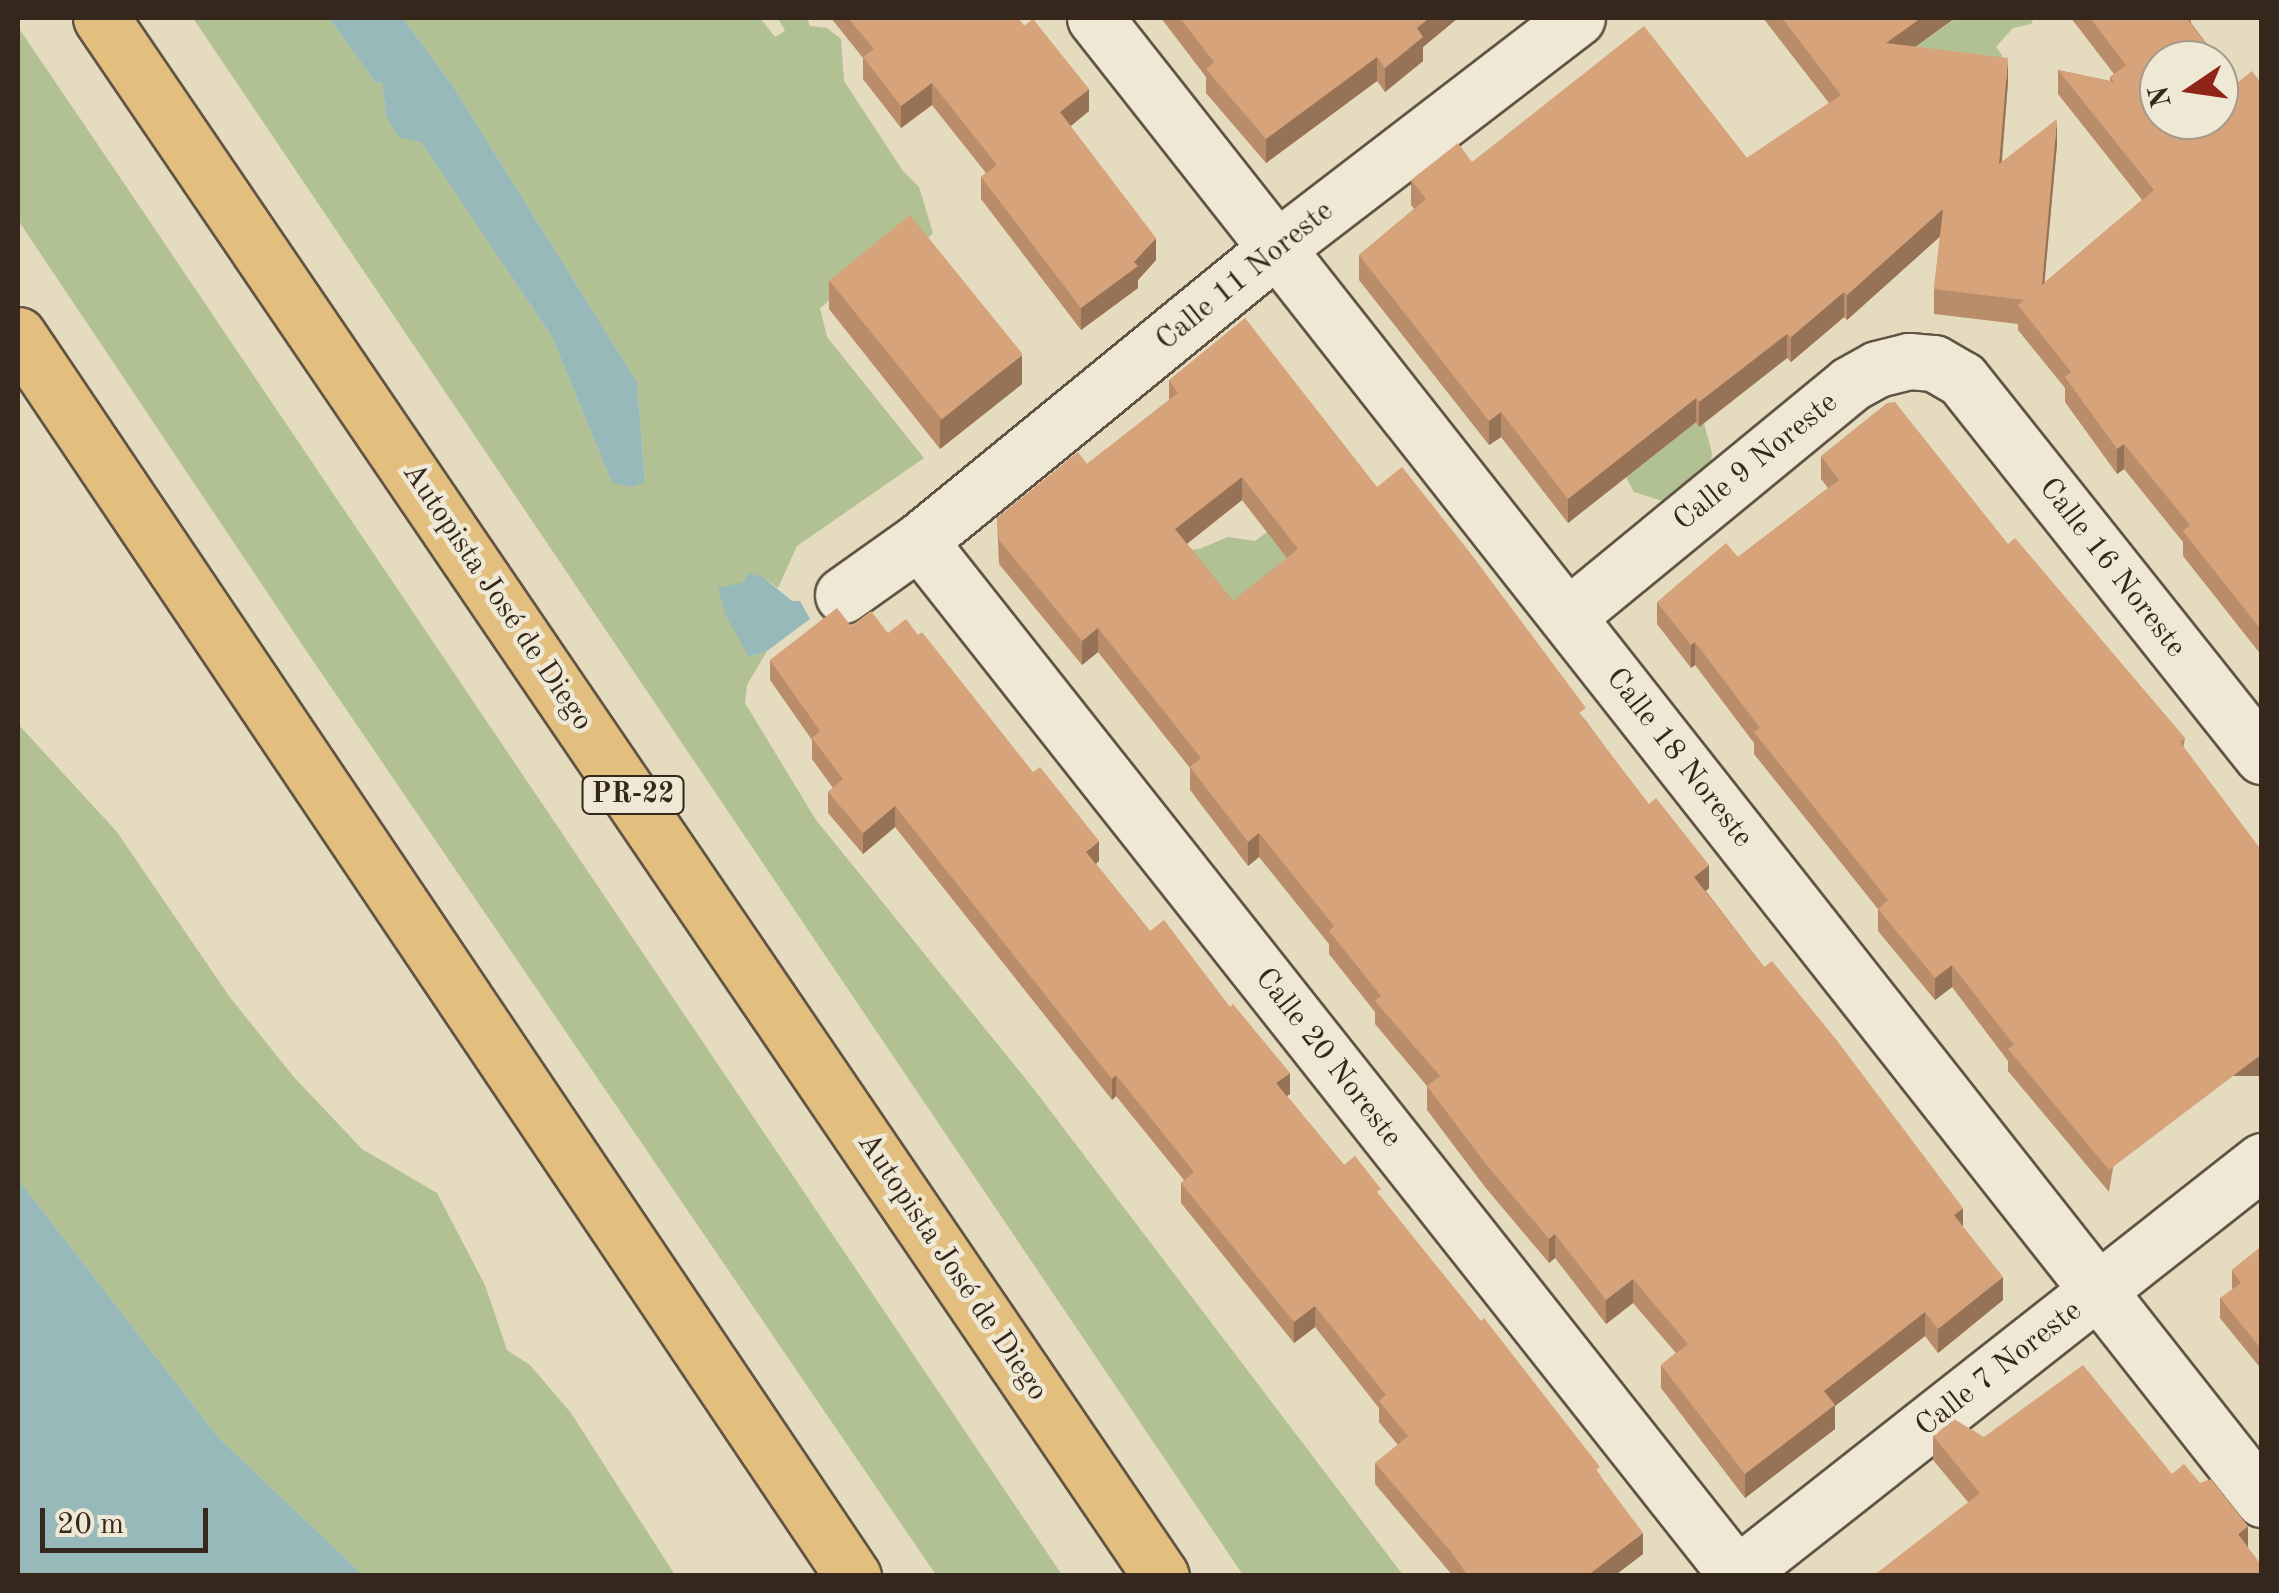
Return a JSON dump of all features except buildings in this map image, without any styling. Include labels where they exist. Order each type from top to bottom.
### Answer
[{"type":"highway","name":"Autopista José de Diego","points":[[101,18],[1161,1576]]},
{"type":"highway","points":[[18,335],[853,1576]]},
{"type":"highway","points":[[810,1513],[837,1576]]},
{"type":"street","name":"Calle 18 Noreste","points":[[1095,18],[2262,1499]]},
{"type":"street","name":"Calle 11 Noreste","points":[[843,596],[919,541],[1278,248],[1576,18]]},
{"type":"street","name":"Calle 9 Noreste","points":[[1568,616],[1850,384],[1877,368],[1909,361],[1934,363],[1962,379]]},
{"type":"street","name":"Calle 16 Noreste","points":[[1962,379],[2262,756]]},
{"type":"street","name":"Calle 20 Noreste","points":[[919,541],[1736,1575]]},
{"type":"street","name":"Calle 7 Noreste","points":[[1736,1575],[2262,1160]]},
{"type":"green space","points":[[193,18],[329,18],[375,82],[382,83],[386,115],[421,142],[552,337],[612,483],[645,482],[637,382],[453,86],[403,18],[760,18],[775,37],[785,31],[778,18],[807,18],[810,26],[827,28],[841,39],[844,81],[903,171],[919,187],[933,233],[919,247],[843,289],[820,308],[827,337],[924,458],[797,546],[778,588],[763,577],[732,587],[749,657],[767,651],[747,685],[745,703],[816,820],[1033,1088],[1403,1575],[1243,1575]]},
{"type":"green space","points":[[1956,18],[2034,18],[2031,24],[2013,28],[1996,47],[2002,55],[2000,66],[1907,53]]},
{"type":"green space","points":[[18,27],[1062,1575],[936,1575],[303,646],[18,220]]},
{"type":"green space","points":[[1696,422],[1704,423],[1712,453],[1710,471],[1669,503],[1634,492],[1625,475]]},
{"type":"green space","points":[[1270,530],[1299,561],[1204,637],[1178,551],[1199,549],[1228,537],[1255,541]]},
{"type":"green space","points":[[18,724],[117,832],[229,996],[293,1076],[362,1149],[437,1193],[485,1285],[507,1350],[530,1365],[571,1413],[675,1575],[363,1575],[218,1437],[18,1179]]},
{"type":"water","points":[[329,18],[403,18],[453,86],[637,382],[645,482],[632,487],[612,483],[552,337],[421,142],[398,137],[386,115],[382,83],[375,82]]},
{"type":"water","points":[[748,573],[763,577],[792,601],[800,601],[810,619],[767,651],[749,657],[725,614],[718,588],[744,582]]},
{"type":"water","points":[[18,1179],[218,1437],[363,1575],[18,1575]]}]
